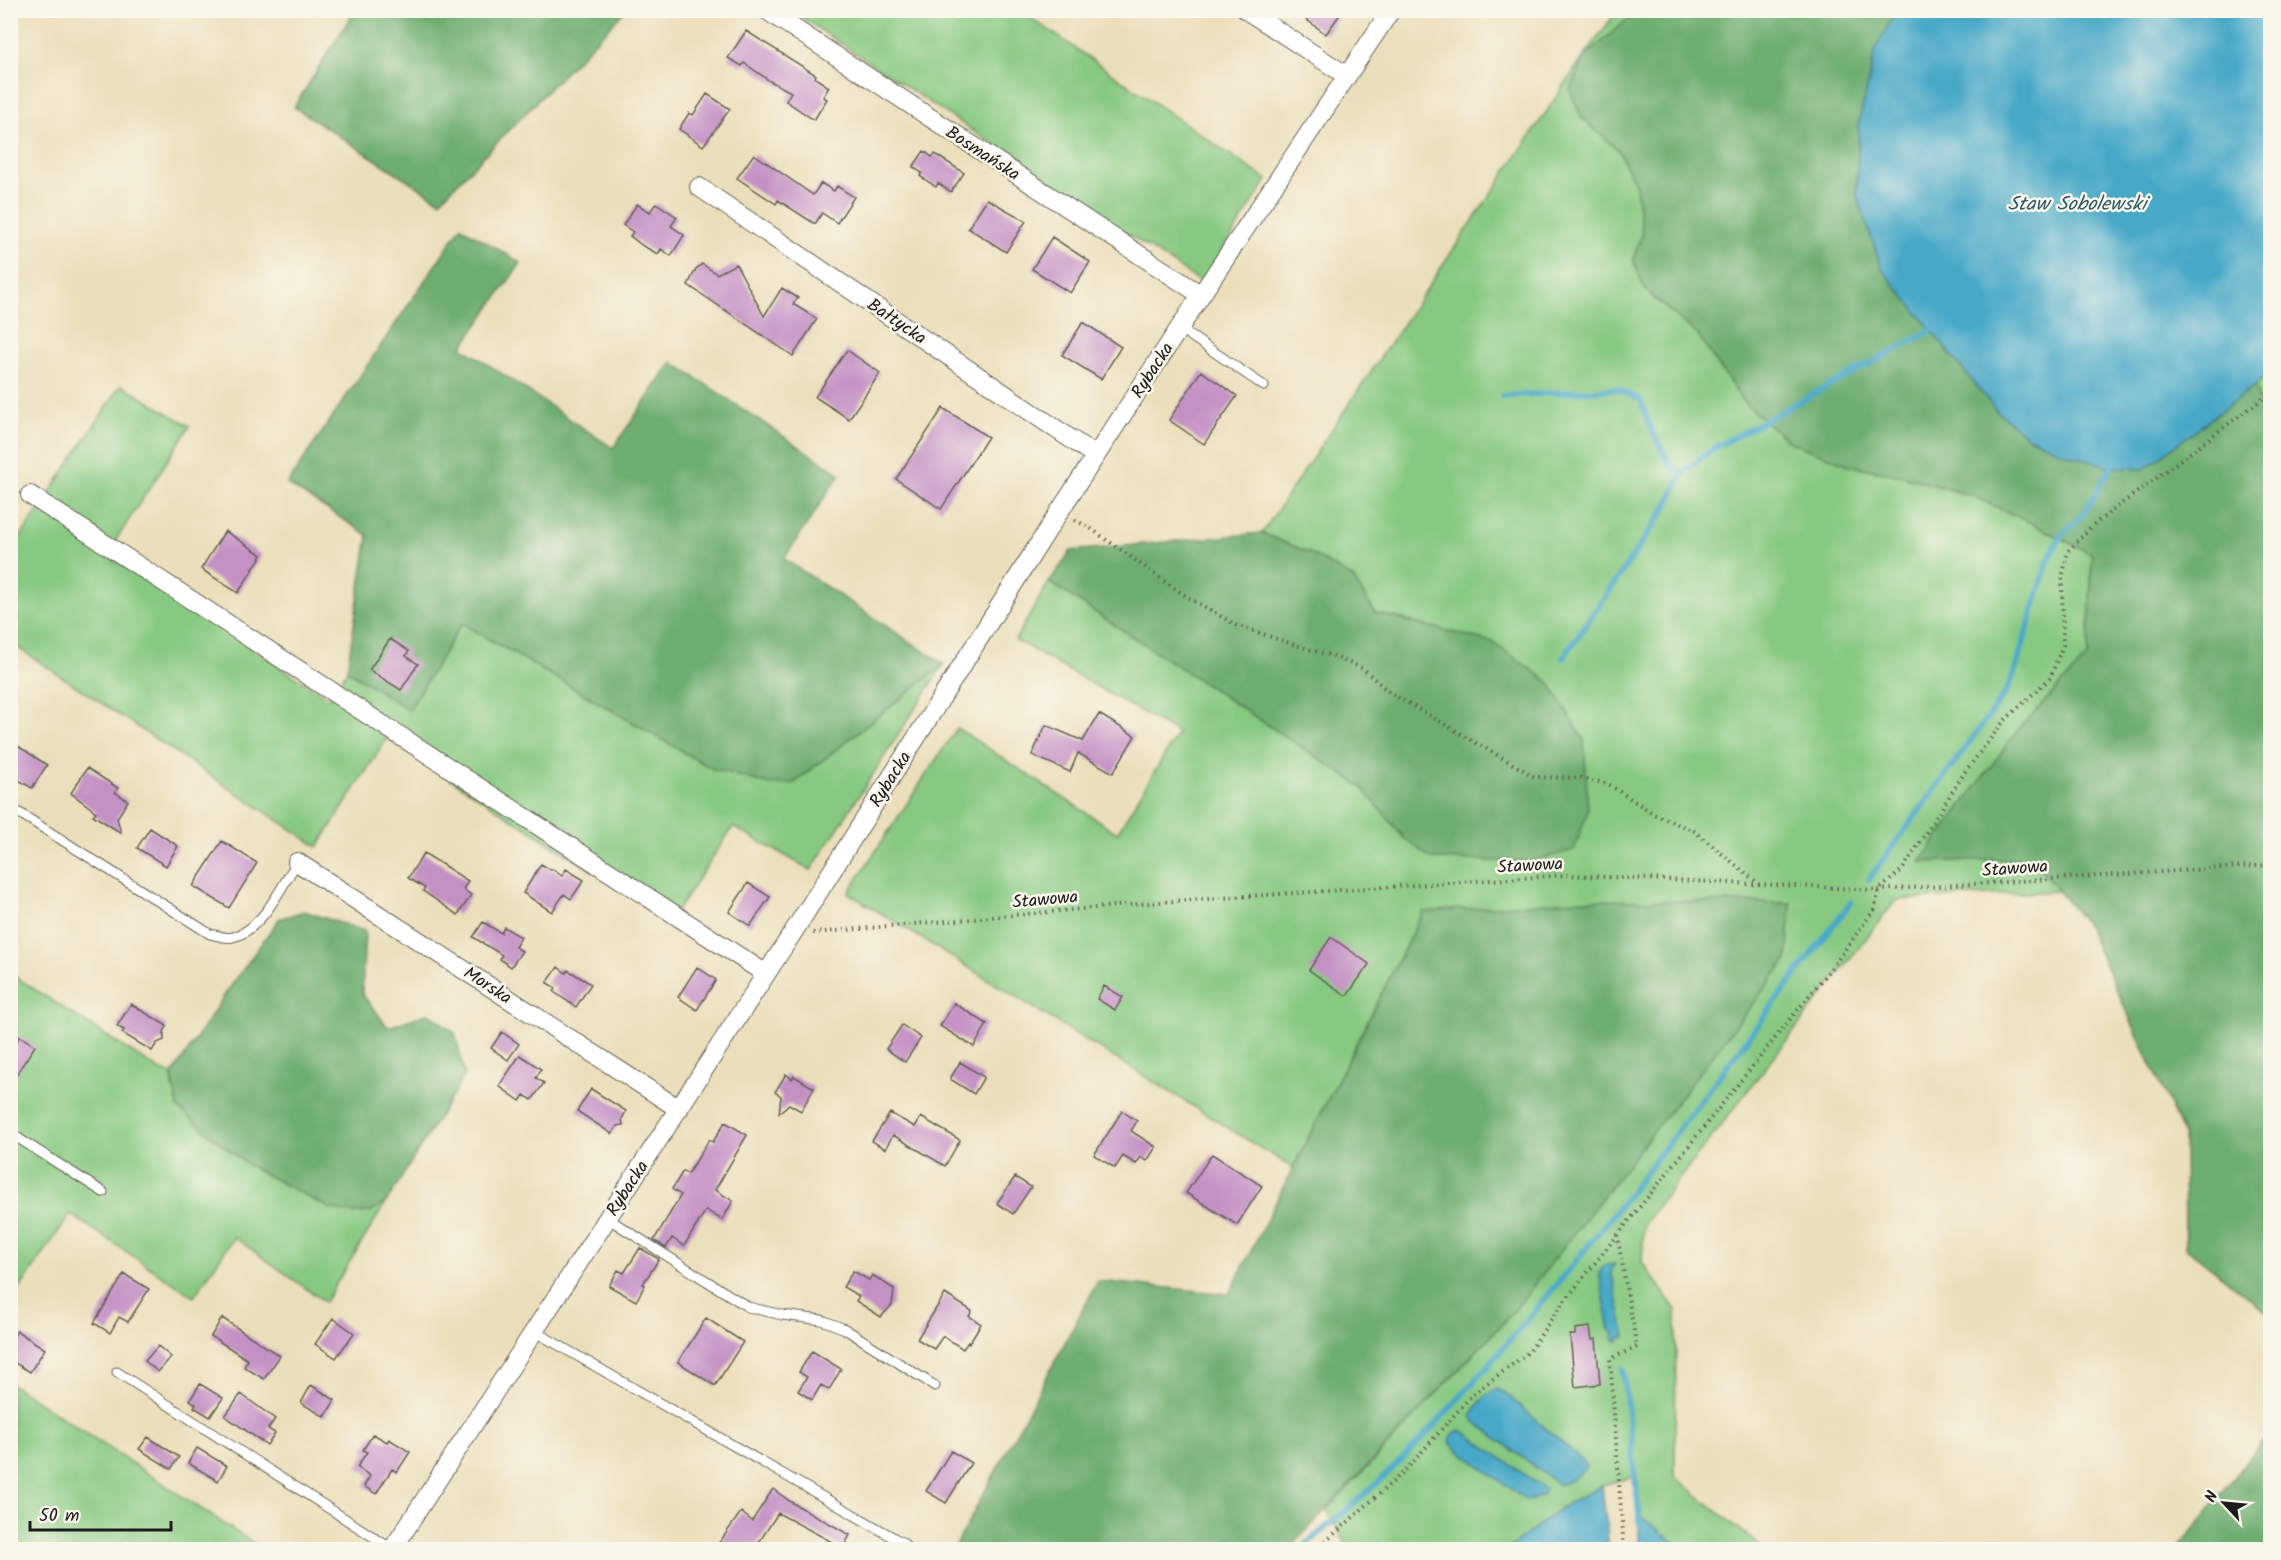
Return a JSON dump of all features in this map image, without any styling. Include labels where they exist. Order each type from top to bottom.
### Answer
[{"type":"street","name":"Bosmańska","points":[[766,10],[1201,295]]},
{"type":"street","points":[[1246,10],[1347,76]]},
{"type":"street","name":"Rybacka","points":[[392,1549],[792,934],[1059,512],[1391,10]]},
{"type":"street","name":"Bałtycka","points":[[699,187],[1096,456]]},
{"type":"street","points":[[30,495],[766,974]]},
{"type":"street","name":"Morska","points":[[297,862],[679,1108]]},
{"type":"lane","points":[[1179,328],[1264,386]]},
{"type":"lane","points":[[10,807],[210,934],[232,938],[251,929],[267,909],[297,862]]},
{"type":"lane","points":[[10,1132],[103,1192]]},
{"type":"lane","points":[[607,1218],[748,1307],[782,1316],[822,1320],[845,1329],[935,1386]]},
{"type":"lane","points":[[534,1330],[903,1543],[908,1550]]},
{"type":"lane","points":[[117,1372],[392,1549]]},
{"type":"path","points":[[1316,1550],[1404,1472],[1473,1394],[1529,1352],[1558,1308],[1836,962],[1874,910],[1879,890],[1903,869],[1965,772],[2004,721],[2050,678],[2063,645],[2062,578],[2068,551],[2093,525],[2271,393]]},
{"type":"path","points":[[1059,512],[1090,528],[1187,597],[1236,625],[1333,656],[1362,668],[1389,692],[1535,777],[1581,778],[1608,784],[1654,814],[1694,831],[1760,885]]},
{"type":"path","name":"Stawowa","points":[[792,934],[1160,902],[1567,875],[1879,890],[2271,865]]},
{"type":"path","points":[[1617,1235],[1637,1347],[1610,1359],[1624,1550]]},
{"type":"green space","points":[[355,10],[625,11],[440,201],[294,107]]},
{"type":"green space","points":[[792,11],[1021,11],[1267,180],[1202,283]]},
{"type":"green space","points":[[1617,11],[1637,11],[1583,59],[1582,118],[1619,151],[1636,186],[1642,232],[1633,260],[1646,291],[1697,334],[1744,403],[1849,465],[1903,476],[1973,496],[2092,554],[2088,656],[2017,731],[1921,862],[2031,858],[2058,891],[1896,900],[1644,1224],[1642,1262],[1676,1310],[1675,1477],[1764,1549],[1683,1549],[1639,1515],[1634,1477],[1602,1485],[1508,1549],[1349,1549],[1327,1510],[1514,1311],[1423,912],[1293,1168],[848,893],[957,728],[1117,833],[1178,733],[1015,640],[1049,582],[1361,786],[1405,839],[1412,621],[1375,613],[1353,578],[1312,554],[1262,533],[1582,59]]},
{"type":"green space","points":[[1637,11],[1896,11],[1876,49],[1859,122],[1857,195],[1882,269],[1994,408],[2028,437],[2064,453],[2111,467],[2144,469],[2256,385],[2270,462],[2270,1315],[2185,1247],[2184,1136],[2086,924],[2031,858],[1920,862],[2017,731],[2088,656],[2092,554],[1973,496],[1903,476],[1849,465],[1789,442],[1744,403],[1697,334],[1646,291],[1633,260],[1642,232],[1636,186],[1619,151],[1582,118],[1570,91],[1582,59]]},
{"type":"green space","points":[[461,227],[521,263],[462,347],[613,448],[672,362],[840,474],[784,559],[944,664],[794,783],[771,785],[711,768],[462,623],[409,710],[347,670],[368,535],[287,484]]},
{"type":"green space","points":[[2270,374],[2270,462],[2256,385]]},
{"type":"green space","points":[[121,385],[190,426],[106,555],[330,699],[347,670],[409,710],[461,623],[711,768],[794,783],[944,664],[811,870],[733,827],[670,921],[387,738],[318,847],[11,643],[10,553]]},
{"type":"green space","points":[[1262,533],[1312,554],[1353,578],[1375,613],[1492,642],[1549,682],[1584,740],[1588,811],[1574,850],[1530,862],[1432,859],[1405,839],[1361,786],[1049,582],[1071,551]]},
{"type":"green space","points":[[1583,900],[1791,903],[1787,960],[1514,1311],[1289,1549],[954,1549],[1098,1281],[1229,1294],[1423,912]]},
{"type":"green space","points":[[304,911],[365,931],[362,994],[388,1027],[429,1013],[455,1033],[465,1075],[387,1201],[371,1212],[350,1213],[329,1208],[246,1164],[178,1108],[172,1075],[226,993],[279,919]]},
{"type":"green space","points":[[11,974],[159,1070],[172,1075],[173,1088],[246,1164],[329,1208],[350,1213],[371,1212],[387,1201],[325,1302],[234,1237],[194,1297],[70,1214],[11,1302]]},
{"type":"green space","points":[[11,1384],[261,1548],[260,1550],[11,1549],[10,1464],[13,1464]]},
{"type":"green space","points":[[2270,1432],[2270,1549],[2178,1549]]},
{"type":"water","name":"Staw Sobolewski","points":[[1896,11],[2270,11],[2270,374],[2144,469],[2111,467],[2064,453],[2028,437],[1994,408],[1882,269],[1857,195],[1859,122],[1876,49]]},
{"type":"water","points":[[1615,1264],[1611,1270],[1626,1337],[1619,1338],[1619,1341],[1615,1341],[1614,1333],[1610,1330],[1599,1273],[1604,1266]]},
{"type":"water","points":[[1497,1389],[1505,1393],[1584,1462],[1586,1467],[1574,1478],[1559,1485],[1474,1421],[1471,1416],[1476,1408],[1486,1396]]},
{"type":"water","points":[[1460,1430],[1545,1489],[1543,1494],[1532,1500],[1526,1500],[1454,1447],[1450,1442],[1451,1438]]},
{"type":"water","points":[[1602,1485],[1609,1549],[1508,1549],[1562,1507]]},
{"type":"water","points":[[1639,1515],[1683,1549],[1639,1549]]},
{"type":"building","points":[[1293,10],[1343,10],[1326,34]]},
{"type":"building","points":[[746,31],[816,75],[815,78],[829,87],[823,97],[827,99],[814,120],[786,101],[791,92],[744,63],[742,66],[728,58]]},
{"type":"building","points":[[707,94],[730,109],[703,146],[679,129],[689,113],[693,115]]},
{"type":"building","points":[[924,151],[932,157],[935,154],[964,173],[951,192],[938,183],[936,187],[920,176],[922,173],[913,167]]},
{"type":"building","points":[[754,154],[813,195],[821,183],[834,191],[837,186],[854,197],[837,223],[822,213],[815,224],[778,200],[776,204],[737,178]]},
{"type":"building","points":[[987,199],[1026,221],[1006,252],[968,228]]},
{"type":"building","points":[[656,203],[677,217],[671,226],[684,235],[671,256],[661,249],[658,254],[643,246],[630,236],[633,232],[623,225],[637,204],[650,212]]},
{"type":"building","points":[[1052,237],[1090,262],[1070,293],[1032,269]]},
{"type":"building","points":[[702,264],[717,274],[736,264],[764,316],[782,288],[798,298],[793,304],[817,319],[793,356],[688,285],[696,269]]},
{"type":"building","points":[[1083,322],[1121,347],[1101,379],[1062,355]]},
{"type":"building","points":[[847,350],[880,373],[849,419],[815,397]]},
{"type":"building","points":[[1201,371],[1237,396],[1204,444],[1169,420]]},
{"type":"building","points":[[943,408],[988,437],[941,509],[896,479]]},
{"type":"building","points":[[225,531],[262,555],[238,593],[201,569]]},
{"type":"building","points":[[390,639],[409,651],[406,656],[418,664],[401,690],[369,670]]},
{"type":"building","points":[[1099,714],[1135,736],[1113,773],[1078,753],[1070,772],[1032,755],[1046,725],[1083,741]]},
{"type":"building","points":[[18,746],[47,765],[32,788],[10,775],[10,759]]},
{"type":"building","points":[[87,768],[118,788],[115,792],[128,801],[117,818],[121,833],[93,815],[96,812],[71,793]]},
{"type":"building","points":[[150,828],[178,846],[166,866],[137,848]]},
{"type":"building","points":[[222,841],[257,863],[229,908],[193,886]]},
{"type":"building","points":[[424,853],[468,881],[463,889],[471,895],[458,915],[423,891],[425,888],[408,878]]},
{"type":"building","points":[[541,864],[562,876],[566,869],[584,880],[571,899],[564,894],[552,912],[523,893]]},
{"type":"building","points":[[748,883],[770,897],[750,926],[729,912]]},
{"type":"building","points":[[483,922],[501,933],[504,927],[521,937],[515,947],[522,951],[511,967],[500,959],[502,955],[473,937]]},
{"type":"building","points":[[1331,937],[1369,964],[1347,996],[1309,970]]},
{"type":"building","points":[[558,967],[566,973],[568,970],[591,984],[576,1007],[554,992],[556,988],[547,983]]},
{"type":"building","points":[[697,967],[716,980],[697,1010],[678,997]]},
{"type":"building","points":[[1104,986],[1123,997],[1115,1010],[1097,999]]},
{"type":"building","points":[[954,1003],[987,1024],[974,1047],[940,1026]]},
{"type":"building","points":[[131,1004],[167,1026],[164,1040],[157,1043],[152,1051],[122,1033],[124,1030],[117,1026]]},
{"type":"building","points":[[902,1025],[921,1038],[905,1062],[886,1049]]},
{"type":"building","points":[[502,1032],[519,1044],[508,1060],[491,1048]]},
{"type":"building","points":[[20,1036],[35,1046],[10,1084],[10,1051]]},
{"type":"building","points":[[520,1055],[541,1069],[536,1078],[544,1083],[532,1100],[524,1095],[520,1101],[499,1086]]},
{"type":"building","points":[[960,1062],[984,1077],[974,1094],[950,1079]]},
{"type":"building","points":[[786,1074],[814,1088],[801,1111],[789,1104],[779,1113],[781,1096],[775,1092]]},
{"type":"building","points":[[591,1089],[626,1111],[622,1119],[623,1125],[617,1126],[612,1134],[577,1111]]},
{"type":"building","points":[[1122,1111],[1137,1121],[1131,1131],[1156,1147],[1147,1161],[1141,1157],[1136,1164],[1123,1156],[1115,1168],[1094,1155]]},
{"type":"building","points":[[890,1113],[915,1127],[921,1117],[960,1140],[945,1166],[893,1135],[885,1149],[872,1141]]},
{"type":"building","points":[[725,1122],[747,1135],[715,1190],[733,1201],[722,1220],[706,1210],[684,1246],[672,1238],[666,1248],[654,1240],[681,1195],[672,1189],[683,1171],[688,1174],[709,1140],[713,1142]]},
{"type":"building","points":[[1212,1154],[1262,1186],[1237,1225],[1186,1193]]},
{"type":"building","points":[[1015,1177],[1031,1187],[1013,1214],[997,1203]]},
{"type":"building","points":[[640,1248],[659,1259],[643,1284],[645,1285],[636,1301],[609,1286],[618,1270],[624,1273]]},
{"type":"building","points":[[853,1271],[869,1280],[872,1275],[894,1289],[892,1305],[881,1317],[856,1301],[859,1296],[843,1287]]},
{"type":"building","points":[[124,1274],[149,1289],[128,1322],[119,1317],[110,1333],[94,1323]]},
{"type":"building","points":[[945,1294],[972,1311],[969,1316],[981,1324],[963,1349],[943,1336],[934,1349],[917,1339]]},
{"type":"building","points":[[222,1318],[280,1356],[264,1379],[244,1367],[248,1360],[211,1336]]},
{"type":"building","points":[[333,1318],[354,1333],[336,1358],[315,1344]]},
{"type":"building","points":[[706,1318],[743,1342],[715,1386],[678,1362]]},
{"type":"building","points":[[1590,1327],[1592,1340],[1596,1339],[1600,1384],[1575,1387],[1570,1335],[1575,1335],[1575,1329]]},
{"type":"building","points":[[17,1331],[45,1349],[30,1372],[10,1360],[10,1341]]},
{"type":"building","points":[[158,1346],[171,1357],[158,1372],[145,1361]]},
{"type":"building","points":[[812,1351],[841,1369],[829,1390],[821,1385],[812,1400],[798,1391],[807,1377],[799,1372]]},
{"type":"building","points":[[200,1384],[223,1398],[210,1417],[194,1407],[196,1404],[190,1400]]},
{"type":"building","points":[[311,1385],[335,1400],[325,1417],[301,1403]]},
{"type":"building","points":[[241,1394],[275,1419],[268,1429],[275,1433],[267,1445],[225,1416]]},
{"type":"building","points":[[373,1434],[387,1442],[389,1439],[410,1452],[397,1472],[392,1469],[376,1494],[364,1486],[370,1476],[357,1467],[367,1452],[363,1450]]},
{"type":"building","points":[[148,1437],[179,1457],[171,1469],[139,1449]]},
{"type":"building","points":[[197,1448],[227,1466],[218,1481],[188,1463]]},
{"type":"building","points":[[951,1451],[971,1463],[946,1503],[926,1491]]},
{"type":"building","points":[[773,1489],[791,1502],[850,1535],[843,1548],[778,1513],[754,1550],[729,1550],[719,1543],[741,1512],[752,1521]]},
{"type":"waterway","points":[[1563,658],[1665,509],[1683,473],[1714,448],[1932,330]]},
{"type":"waterway","points":[[1502,396],[1617,389],[1640,400],[1653,433],[1670,465],[1683,473]]},
{"type":"waterway","points":[[1869,879],[2005,694],[2014,674],[2048,561],[2060,537],[2084,513],[2111,467]]},
{"type":"waterway","points":[[1300,1550],[1371,1489],[1411,1450],[1528,1319],[1638,1182],[1851,902]]},
{"type":"waterway","points":[[1623,1369],[1640,1524]]}]
